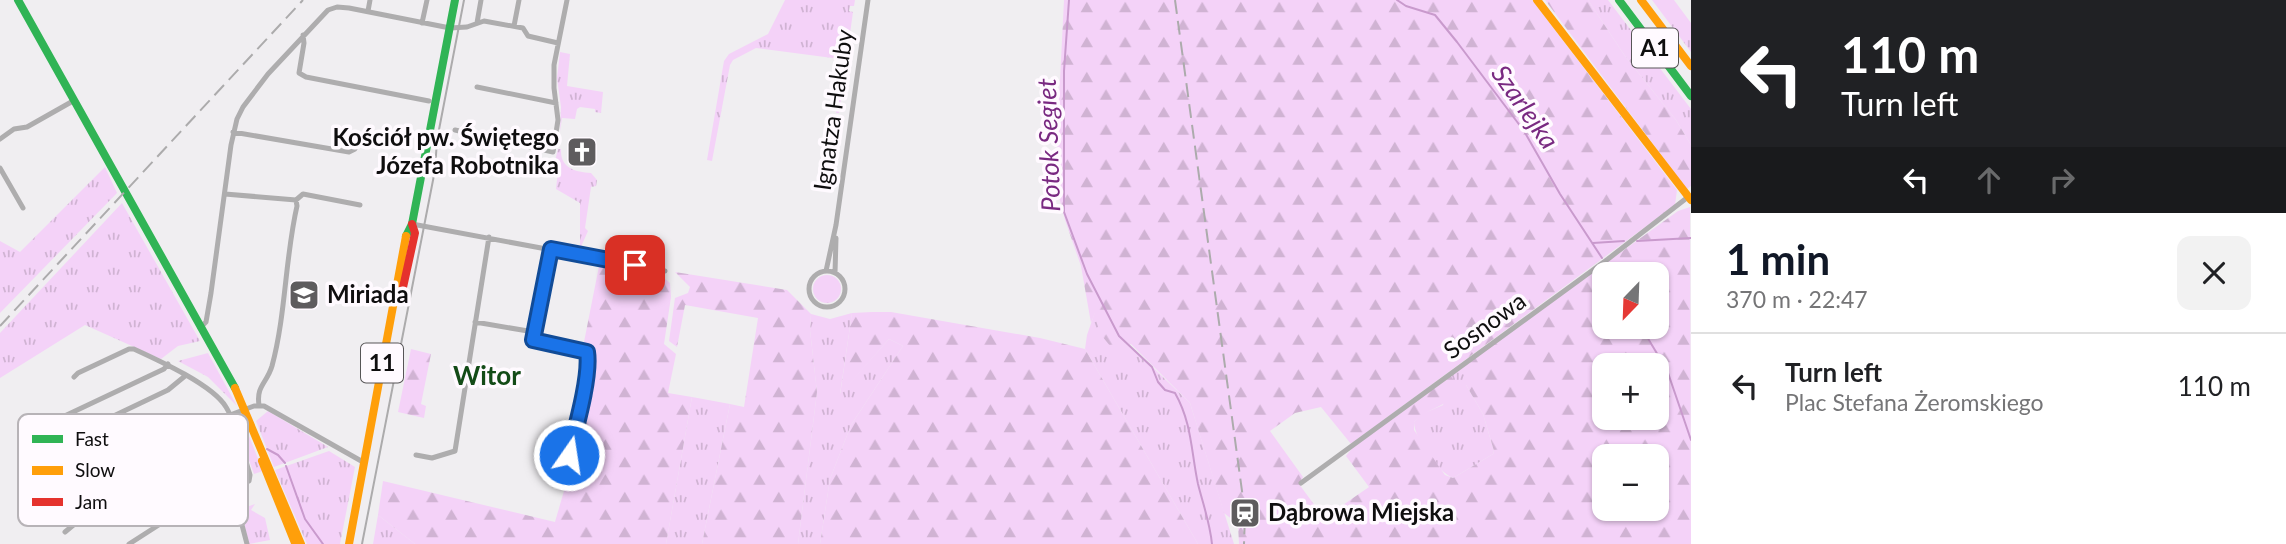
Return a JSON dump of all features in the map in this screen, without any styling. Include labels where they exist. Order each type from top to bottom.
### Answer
[{"type":"main road","points":[[18,0],[229,377],[247,414]]},
{"type":"main road","name":"11","points":[[349,544],[455,0]]},
{"type":"main road","points":[[1537,0],[1690,198]]},
{"type":"main road","name":"A1","points":[[1619,0],[1691,96]]},
{"type":"main road","name":"A1","points":[[1641,0],[1691,66]]},
{"type":"main road","name":"11","points":[[357,503],[362,494],[411,256],[415,233],[412,224]]},
{"type":"main road","points":[[248,416],[267,477],[298,544]]},
{"type":"street","points":[[368,11],[370,0]]},
{"type":"street","points":[[422,23],[426,0]]},
{"type":"street","points":[[477,23],[481,0]]},
{"type":"street","points":[[514,26],[519,0]]},
{"type":"street","points":[[455,130],[553,152],[558,120],[554,65],[566,0]]},
{"type":"street","name":"Ignatza Hakuby","points":[[826,271],[836,225],[868,0]]},
{"type":"street","points":[[200,328],[206,322],[233,132],[243,107],[303,35],[328,10],[337,7],[368,11],[450,28],[484,21],[523,28],[528,36],[558,43]]},
{"type":"street","points":[[303,35],[299,73],[306,78],[429,101]]},
{"type":"street","points":[[477,87],[556,103]]},
{"type":"street","points":[[0,139],[14,129],[27,127],[74,101]]},
{"type":"street","points":[[233,132],[349,152],[355,149],[356,142]]},
{"type":"street","points":[[0,168],[23,208]]},
{"type":"street","points":[[225,194],[296,200],[303,194],[360,205]]},
{"type":"street","name":"Sosnowa","points":[[1301,483],[1690,198]]},
{"type":"street","points":[[258,405],[257,392],[273,362],[296,200]]},
{"type":"street","points":[[412,224],[665,271]]},
{"type":"street","name":"Ignatza Hakuby","points":[[835,273],[836,225]]},
{"type":"street","points":[[416,455],[432,458],[455,451],[489,237]]},
{"type":"street","points":[[551,249],[533,340],[587,352],[585,383],[564,471]]},
{"type":"street","points":[[826,271],[835,273],[842,280],[844,293],[836,304],[823,306],[812,298],[809,289],[814,277],[826,271]]},
{"type":"street","points":[[475,322],[534,332]]},
{"type":"street","points":[[74,377],[90,366],[134,349],[168,364],[214,394],[230,414]]},
{"type":"street","points":[[69,414],[164,369],[168,364]]},
{"type":"street","points":[[117,414],[167,390],[185,376]]},
{"type":"street","points":[[232,414],[258,405],[268,407],[363,462]]},
{"type":"street","points":[[65,533],[73,526]]},
{"type":"street","points":[[129,544],[157,526]]},
{"type":"street","points":[[242,526],[247,544]]},
{"type":"green space","points":[[785,0],[855,0],[849,11],[853,12],[839,113],[836,113],[843,62],[840,59],[756,48],[733,60],[730,65],[712,161],[707,160],[724,61],[729,54],[768,34]]},
{"type":"green space","points":[[1064,0],[1532,0],[1677,190],[1675,205],[1598,262],[1592,262],[1592,266],[1351,444],[1321,407],[1295,413],[1270,431],[1303,477],[1299,484],[1324,518],[1369,487],[1346,456],[1353,447],[1450,375],[1456,383],[1458,394],[1414,422],[1414,430],[1445,475],[1453,478],[1494,451],[1483,414],[1466,385],[1466,364],[1592,273],[1592,340],[1670,340],[1670,262],[1607,262],[1678,211],[1690,207],[1691,544],[1239,544],[1238,524],[1224,513],[1190,403],[1131,344],[1115,352],[1102,336],[1095,313],[1091,323],[1081,266],[1055,181]]},
{"type":"green space","points":[[1545,0],[1588,0],[1625,56],[1676,120],[1691,145],[1691,186],[1687,189]]},
{"type":"green space","points":[[1588,0],[1608,0],[1691,109],[1691,145],[1676,120],[1625,56]]},
{"type":"green space","points":[[1652,0],[1674,0],[1691,23],[1691,52]]},
{"type":"green space","points":[[560,52],[570,54],[567,86],[603,92],[601,113],[595,112],[595,109],[580,107],[575,119],[562,118],[560,132],[561,107],[557,78]]},
{"type":"green space","points":[[558,149],[561,149],[566,165],[579,172],[591,173],[597,180],[596,186],[591,187],[585,228],[588,231],[580,249],[580,203],[556,189],[559,162],[555,161]]},
{"type":"green space","points":[[105,167],[117,193],[0,313],[0,241],[20,252]]},
{"type":"green space","points":[[122,203],[200,341],[178,346],[161,359],[85,325],[0,378],[0,333]]},
{"type":"green space","points":[[600,261],[658,273],[670,283],[671,297],[664,344],[676,354],[668,393],[692,397],[666,544],[415,544],[378,515],[383,481],[555,522],[586,401],[589,355],[584,342]]},
{"type":"green space","points":[[675,272],[787,290],[811,314],[810,330],[817,392],[798,544],[702,544],[730,404],[744,407],[758,318],[685,305],[677,347],[669,341],[675,298],[688,293],[690,287]]},
{"type":"green space","points":[[827,275],[837,279],[841,289],[837,299],[827,303],[817,299],[813,289],[817,279]]},
{"type":"green space","points":[[891,312],[1040,338],[1085,349],[1198,544],[820,544],[830,479],[851,425],[903,346],[889,339],[840,395],[852,313]]},
{"type":"green space","points":[[1095,312],[1190,403],[1234,544],[1198,544],[1085,349]]},
{"type":"green space","points":[[852,313],[840,394],[889,339],[903,346],[851,425],[830,479],[820,544],[798,544],[817,392],[810,330],[811,314],[830,319]]},
{"type":"green space","points":[[411,349],[431,354],[421,404],[426,406],[424,418],[398,412]]},
{"type":"green space","points":[[208,353],[237,406],[208,377],[178,361]]},
{"type":"green space","points":[[1466,364],[1466,385],[1483,414],[1494,451],[1453,478],[1428,454],[1418,437],[1414,422],[1422,414],[1443,405],[1450,375]]},
{"type":"green space","points":[[692,397],[730,404],[702,544],[666,544]]},
{"type":"green space","points":[[268,411],[328,447],[274,467],[256,421]]},
{"type":"green space","points":[[248,434],[263,471],[254,474],[248,458]]},
{"type":"green space","points":[[329,451],[355,467],[340,544],[307,544],[275,470]]},
{"type":"green space","points":[[255,504],[251,510],[265,518],[270,540],[249,544],[245,526],[248,526],[248,506]]},
{"type":"green space","points":[[378,515],[415,544],[373,544]]},
{"type":"waterway","name":"Potok Segiet","points":[[1069,0],[1064,71],[1064,212],[1087,274],[1119,336],[1152,367],[1158,382],[1165,390],[1175,393],[1181,404],[1212,544]]},
{"type":"waterway","name":"Szarlejka","points":[[1397,0],[1406,6],[1435,15],[1457,42],[1524,131],[1560,194],[1602,258]]},
{"type":"waterway","points":[[1637,241],[1691,238]]},
{"type":"waterway","points":[[1593,243],[1624,241]]},
{"type":"waterway","name":"Szarlejka","points":[[1649,340],[1667,370],[1691,440]]},
{"type":"waterway","points":[[267,449],[285,463]]},
{"type":"waterway","points":[[286,466],[305,519],[323,544]]},
{"type":"tram line","points":[[362,544],[435,170],[437,140],[464,0]]},
{"type":"railway","points":[[0,326],[303,0]]},
{"type":"railway","points":[[1175,0],[1245,513],[1244,544]]},
{"type":"traffic: fast","points":[[18,0],[235,388]]},
{"type":"traffic: fast","points":[[406,236],[412,224],[455,0]]},
{"type":"traffic: fast","points":[[1619,0],[1691,96]]},
{"type":"traffic: slow","points":[[1537,0],[1691,200]]},
{"type":"traffic: slow","points":[[1641,0],[1691,66]]},
{"type":"traffic: slow","points":[[349,544],[406,236]]},
{"type":"traffic: slow","points":[[235,388],[246,414]]},
{"type":"traffic: slow","points":[[248,419],[301,544]]},
{"type":"traffic: slow","points":[[262,461],[295,543]]},
{"type":"traffic: jam","points":[[402,292],[415,233],[412,224]]},
{"type":"place","name":"Kościół pw. Świętego Józefa Robotnika","points":[[582,152]]},
{"type":"place","name":"Miriada","points":[[304,295]]},
{"type":"place","name":"Dąbrowa Miejska","points":[[1245,513]]},
{"type":"district","name":"Witor","points":[[487,376]]},
{"type":"route","points":[[569,455],[588,357],[587,352],[533,340],[551,249],[635,265]]}]
